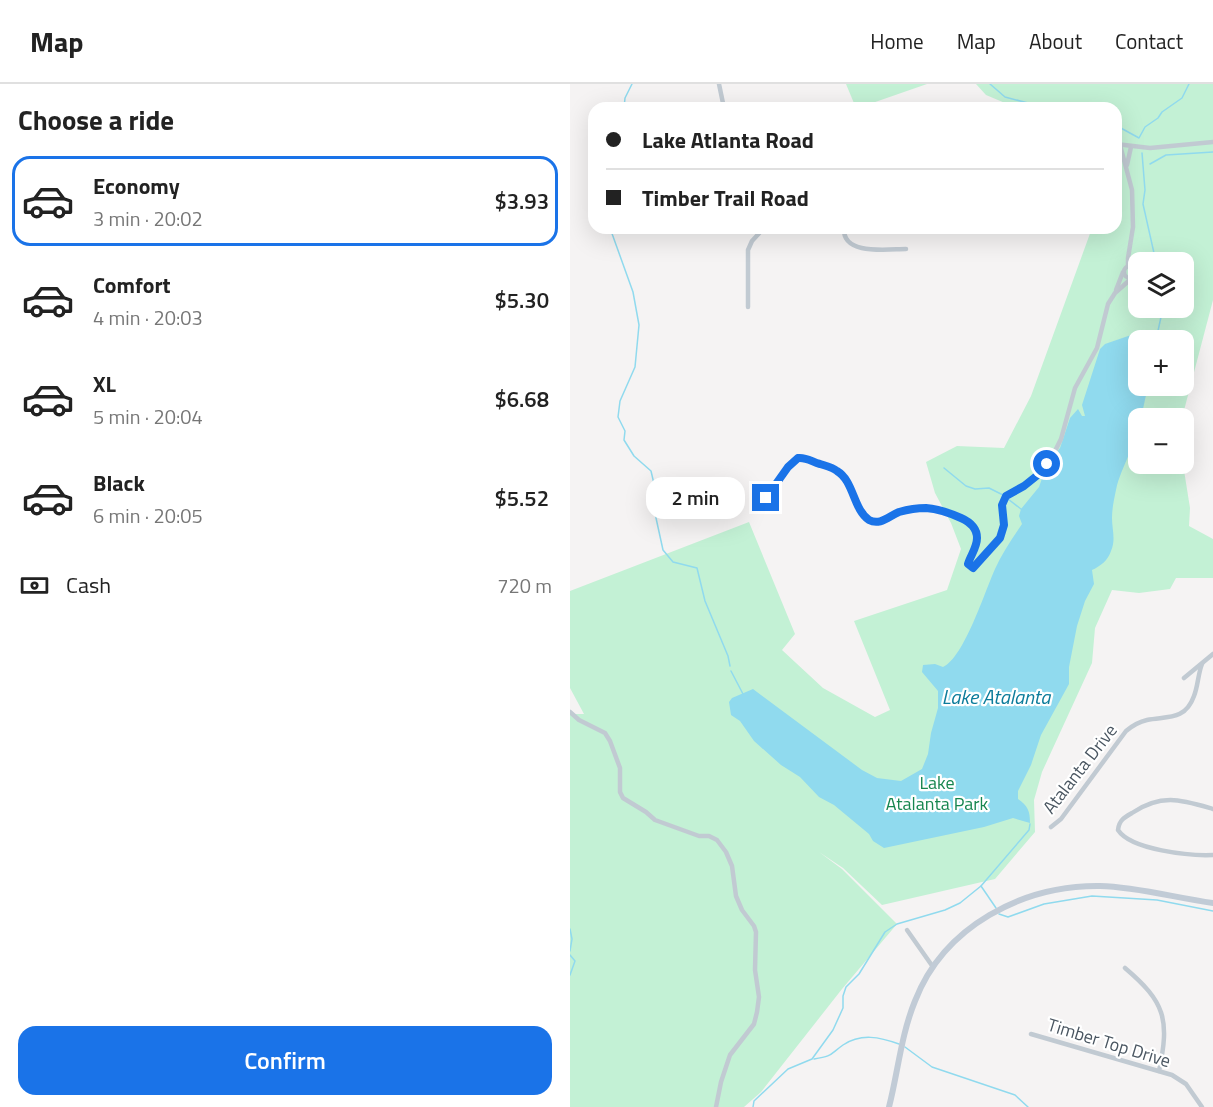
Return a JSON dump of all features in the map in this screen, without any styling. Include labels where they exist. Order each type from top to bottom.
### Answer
[{"type":"main road","points":[[889,1107],[907,1022],[915,999],[933,967],[960,936],[980,920],[1026,898],[1057,889],[1103,886],[1213,903]]},
{"type":"street","points":[[719,84],[723,102]]},
{"type":"street","points":[[1122,146],[1150,147],[1213,142]]},
{"type":"street","points":[[1127,168],[1131,147]]},
{"type":"street","points":[[1122,155],[1131,190],[1133,226],[1129,252]]},
{"type":"street","points":[[748,307],[748,250],[752,240],[758,234]]},
{"type":"street","points":[[845,234],[850,244],[864,249],[906,249]]},
{"type":"street","points":[[766,498],[788,467],[798,458],[804,458],[843,475],[861,510],[873,522],[879,522],[899,512],[924,508],[938,510],[969,522],[975,529],[977,538],[968,561],[973,568],[1000,538],[1004,525],[1002,505],[1006,496],[1039,474],[1061,439],[1075,388],[1097,348],[1108,304],[1128,266]]},
{"type":"street","points":[[1123,272],[1128,277]]},
{"type":"street","points":[[1115,293],[1128,282]]},
{"type":"street","points":[[1184,678],[1213,654]]},
{"type":"street","name":"Atalanta Drive","points":[[1051,827],[1061,819],[1126,731],[1140,723],[1170,718],[1185,711],[1194,698],[1202,664]]},
{"type":"street","points":[[570,712],[579,720],[605,733],[610,741],[620,768],[620,792],[623,798],[655,820],[717,840],[732,866],[736,896],[756,932],[755,970],[759,998],[754,1024],[730,1055],[716,1107]]},
{"type":"street","points":[[1213,809],[1175,799],[1157,801],[1140,807],[1121,819],[1118,830],[1137,844],[1182,853],[1213,855]]},
{"type":"street","points":[[907,930],[933,967]]},
{"type":"street","points":[[1125,968],[1147,987],[1161,1012],[1164,1048],[1160,1071]]},
{"type":"street","name":"Timber Top Drive","points":[[1031,1034],[1172,1076],[1186,1084],[1202,1107]]},
{"type":"green space","points":[[846,84],[927,84],[875,102],[854,102]]},
{"type":"green space","name":"Lake Atalanta Park","points":[[976,84],[1213,84],[1213,300],[1194,372],[1194,330],[1128,330],[1128,396],[1188,396],[1185,408],[1128,408],[1128,474],[1185,474],[1190,508],[1189,526],[1213,539],[1213,578],[1176,578],[1170,589],[1139,593],[1112,590],[1095,628],[1092,663],[1042,772],[1034,800],[1035,832],[995,879],[882,905],[843,868],[819,852],[842,869],[897,924],[842,989],[761,1092],[744,1107],[570,1107],[570,714],[584,714],[570,688],[570,591],[749,522],[795,634],[782,650],[823,688],[875,717],[890,710],[854,621],[947,590],[961,549],[951,523],[935,493],[926,462],[957,446],[1004,448],[1031,396],[1090,234],[1122,234],[1122,102],[1003,102],[986,95]]},
{"type":"water","name":"Lake Atalanta","points":[[1128,336],[1128,396],[1146,396],[1143,408],[1128,408],[1128,456],[1113,504],[1114,538],[1106,560],[1092,570],[1094,584],[1085,601],[1077,626],[1069,667],[1069,684],[1041,735],[1031,765],[1018,791],[1018,799],[1028,809],[1030,823],[1013,818],[984,827],[884,848],[873,841],[869,834],[834,805],[819,797],[800,777],[781,765],[754,741],[740,721],[731,715],[729,702],[732,698],[753,689],[862,770],[877,778],[901,781],[922,769],[928,754],[938,708],[938,691],[922,672],[923,665],[935,664],[943,667],[959,651],[998,563],[1022,524],[1019,516],[1021,509],[1039,487],[1047,464],[1060,448],[1070,418],[1078,409],[1082,416],[1085,416],[1082,405],[1100,349],[1105,344]]},
{"type":"waterway","points":[[625,102],[632,84]]},
{"type":"waterway","points":[[990,84],[1005,97],[1024,102]]},
{"type":"waterway","points":[[1122,129],[1139,138],[1145,127],[1182,98],[1189,84]]},
{"type":"waterway","points":[[1150,164],[1166,155],[1213,152]]},
{"type":"waterway","points":[[1142,153],[1145,190],[1143,204],[1154,252]]},
{"type":"waterway","points":[[612,234],[633,292],[639,325],[635,367],[620,401],[618,417],[625,431],[624,440],[634,456],[651,471],[655,488],[656,518],[663,550],[673,562],[697,568],[705,601],[730,666]]},
{"type":"waterway","points":[[1158,330],[1161,318]]},
{"type":"waterway","points":[[944,468],[966,486],[975,489],[989,488],[1003,495]]},
{"type":"waterway","points":[[1008,499],[1021,509]]},
{"type":"waterway","points":[[731,671],[743,694]]},
{"type":"waterway","points":[[753,1107],[754,1101],[788,1069],[812,1059],[833,1030],[843,1008],[846,987],[859,974],[885,932],[897,924],[945,910],[960,903],[981,886],[1029,830],[1030,824]]},
{"type":"waterway","points":[[981,886],[996,908]]},
{"type":"waterway","points":[[999,914],[1008,917],[1044,904],[1092,896],[1157,900],[1213,911]]},
{"type":"waterway","points":[[570,929],[572,939],[570,951]]},
{"type":"waterway","points":[[570,955],[575,961],[570,975]]},
{"type":"waterway","points":[[814,1059],[828,1056],[843,1045],[857,1039],[878,1038],[899,1044]]},
{"type":"waterway","points":[[905,1047],[932,1067],[1015,1095],[1028,1107]]},
{"type":"route","points":[[766,498],[788,467],[798,458],[828,466],[843,475],[861,510],[873,522],[879,522],[899,512],[924,508],[938,510],[969,522],[975,529],[977,538],[968,561],[973,568],[1000,538],[1004,525],[1002,505],[1006,496],[1024,486],[1047,464]]}]
